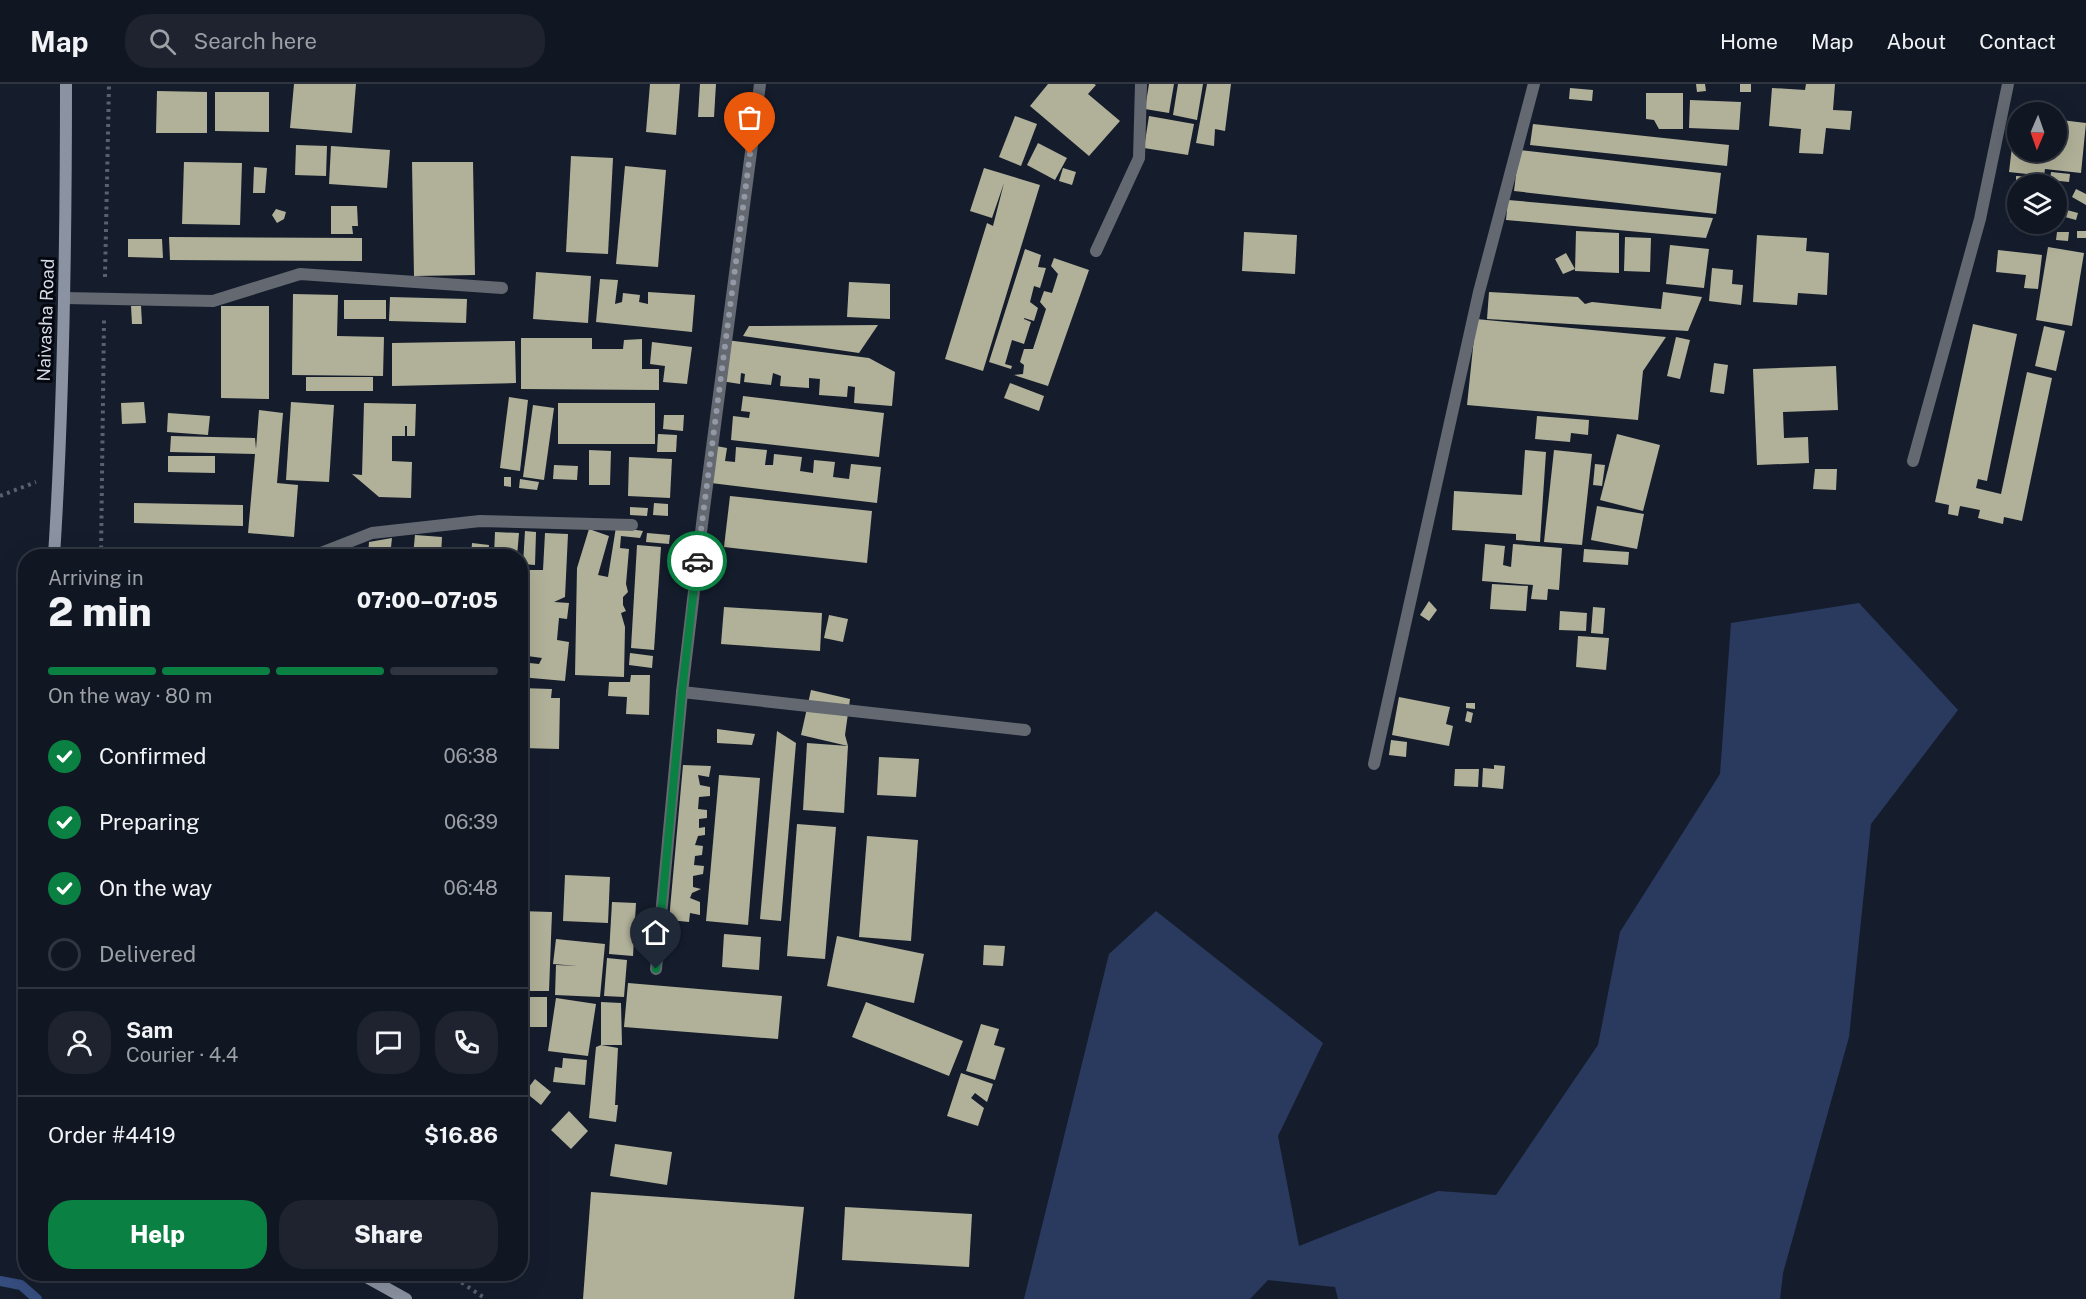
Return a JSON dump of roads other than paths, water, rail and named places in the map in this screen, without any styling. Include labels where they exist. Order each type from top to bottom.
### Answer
[{"type":"main road","name":"Naivasha Road","points":[[54,549],[61,444],[65,298],[66,84]]},
{"type":"main road","points":[[373,1281],[406,1299]]},
{"type":"street","points":[[656,969],[682,692],[704,504],[760,84]]},
{"type":"street","points":[[1096,251],[1139,158],[1141,84]]},
{"type":"street","points":[[1374,764],[1479,292],[1534,84]]},
{"type":"street","points":[[1913,461],[1980,219],[2008,84]]},
{"type":"street","points":[[65,298],[213,301],[300,274],[502,288]]},
{"type":"street","points":[[331,549],[372,533],[480,521],[632,525]]},
{"type":"street","points":[[682,692],[1025,730]]},
{"type":"waterway","points":[[0,1281],[21,1285],[37,1299]]}]
